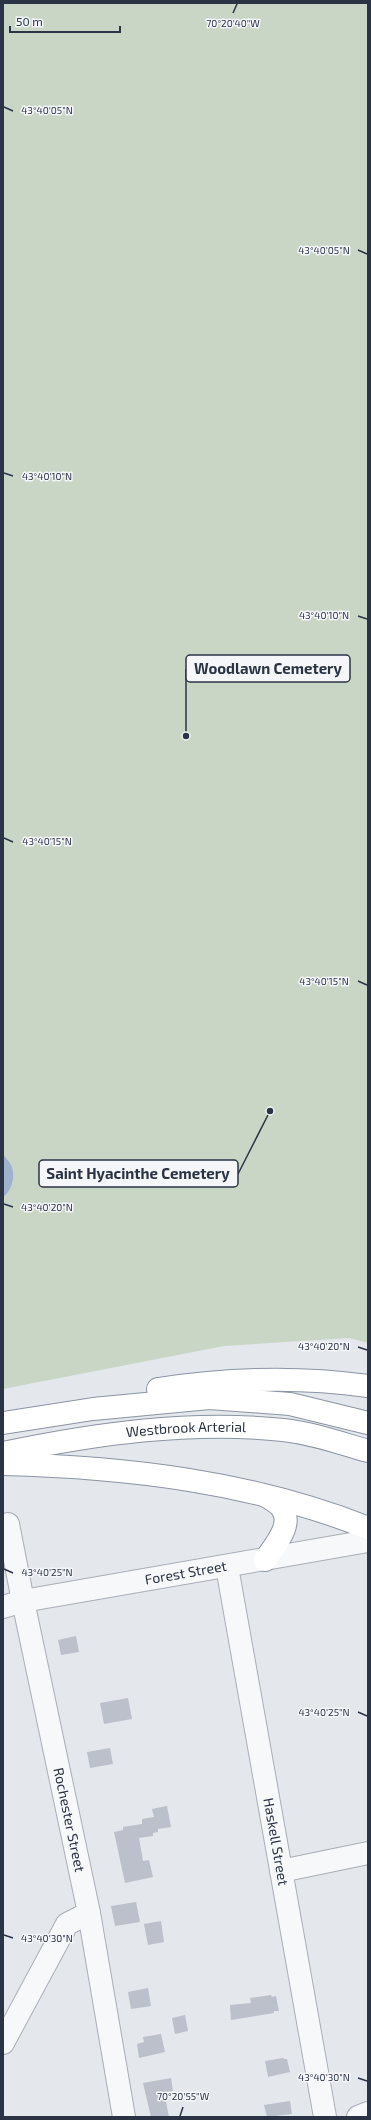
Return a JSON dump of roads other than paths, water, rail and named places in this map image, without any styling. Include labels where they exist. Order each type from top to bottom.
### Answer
[{"type":"highway","points":[[93,1409],[154,1390],[224,1380],[310,1380],[368,1386]]},
{"type":"highway","name":"Westbrook Arterial","points":[[3,1423],[93,1409],[209,1398],[290,1404],[368,1423]]},
{"type":"highway","name":"Westbrook Arterial","points":[[3,1453],[108,1435],[173,1428],[229,1427],[284,1430],[329,1440],[368,1451]]},
{"type":"highway","points":[[3,1464],[58,1466],[162,1476],[266,1496],[335,1515],[368,1528]]},
{"type":"highway","points":[[266,1496],[281,1506],[285,1513],[286,1522],[283,1532],[266,1560]]},
{"type":"street","name":"Rochester Street","points":[[8,1524],[13,1604],[89,1913],[124,2117]]},
{"type":"street","name":"Forest Street","points":[[13,1604],[368,1541]]},
{"type":"street","name":"Haskell Street","points":[[227,1567],[325,2117]]},
{"type":"street","points":[[281,1871],[368,1853]]},
{"type":"street","points":[[3,2043],[68,1924],[89,1913]]},
{"type":"street","points":[[358,2117],[368,2113]]},
{"type":"water","points":[[3,1154],[11,1165],[13,1178],[9,1191],[3,1197]]},
{"type":"place","name":"Woodlawn Cemetery","points":[[186,736]]},
{"type":"place","name":"Saint Hyacinthe Cemetery","points":[[270,1111]]}]
